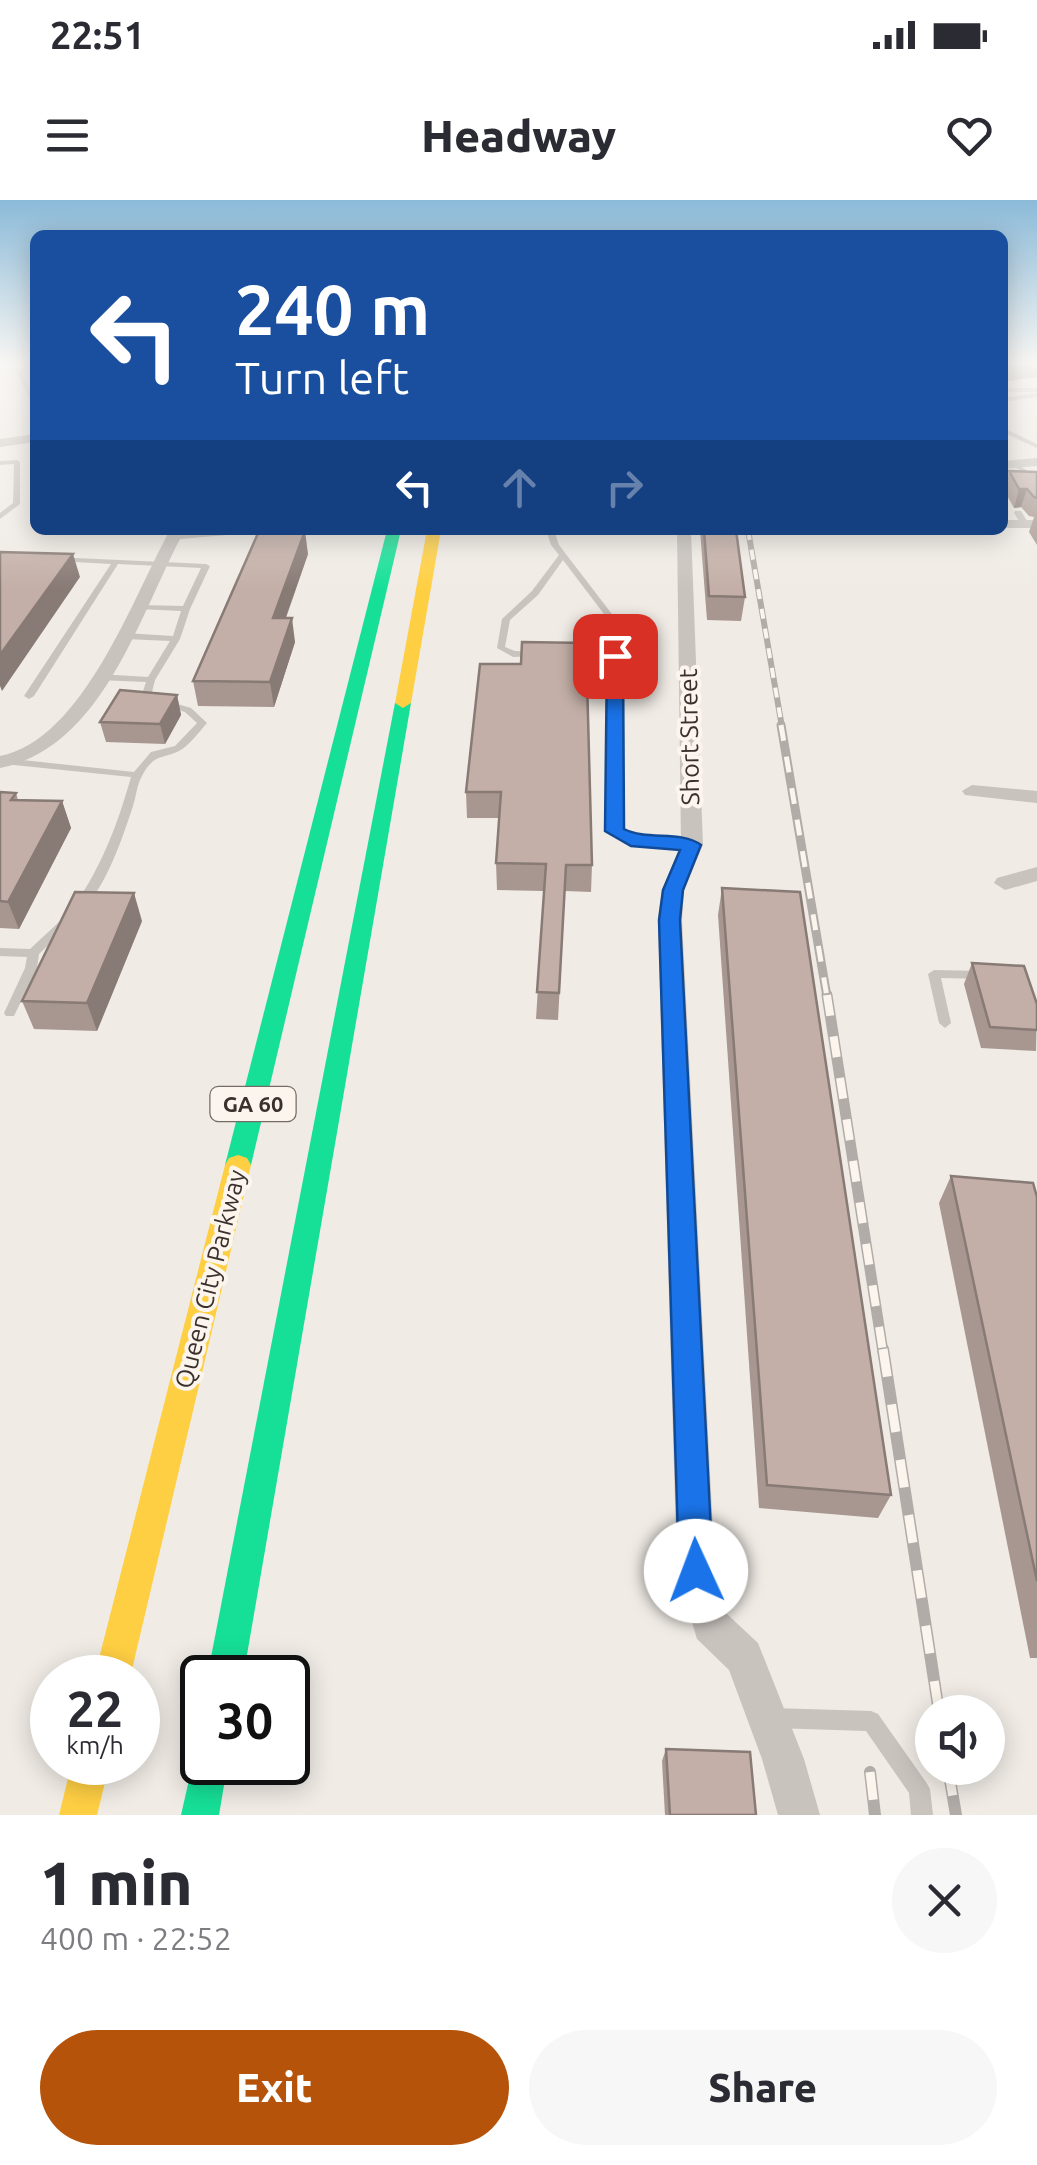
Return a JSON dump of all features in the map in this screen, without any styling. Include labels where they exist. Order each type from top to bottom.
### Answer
[{"type":"main road","name":"Queen City Parkway","points":[[118,1655],[393,535]]},
{"type":"main road","name":"GA 60","points":[[229,1655],[433,535]]},
{"type":"main road","points":[[78,1815],[85,1785]]},
{"type":"main road","points":[[200,1815],[205,1785]]},
{"type":"street","points":[[0,443],[30,439]]},
{"type":"street","points":[[1008,465],[1037,462]]},
{"type":"street","points":[[2,762],[28,756],[65,726],[125,636],[174,535]]},
{"type":"street","name":"Short Street","points":[[684,535],[692,845],[673,890],[670,920],[696,1571],[711,1625],[744,1657],[799,1815]]},
{"type":"street","points":[[972,790],[1037,797]]},
{"type":"street","points":[[1005,883],[1037,874]]},
{"type":"lane","points":[[0,463],[17,462],[16,504],[0,518]]},
{"type":"lane","points":[[1008,465],[1037,480]]},
{"type":"lane","points":[[552,535],[562,555],[614,622],[614,831],[631,840],[692,845]]},
{"type":"lane","points":[[547,654],[513,654],[501,648],[506,619],[535,594],[562,555]]},
{"type":"lane","points":[[0,952],[33,953],[54,936],[92,890],[137,775],[154,754],[178,748],[202,723],[188,710],[146,697],[150,680],[176,638],[206,566],[54,559]]},
{"type":"lane","points":[[29,696],[115,562]]},
{"type":"lane","points":[[139,608],[186,609]]},
{"type":"lane","points":[[125,636],[176,638]]},
{"type":"lane","points":[[564,655],[615,656]]},
{"type":"lane","points":[[98,677],[150,680]]},
{"type":"lane","points":[[2,762],[137,775]]},
{"type":"lane","points":[[10,1013],[31,968],[33,953]]},
{"type":"lane","points":[[945,1023],[934,974],[1002,976]]},
{"type":"lane","points":[[767,1718],[871,1722],[919,1789],[922,1815]]},
{"type":"building","points":[[1009,471],[1037,472],[1037,498],[1027,489],[1019,489]]},
{"type":"building","points":[[257,535],[304,535],[273,618],[292,618],[270,682],[193,681]]},
{"type":"building","points":[[704,535],[737,535],[745,597],[709,596]]},
{"type":"building","points":[[0,552],[73,554],[0,655]]},
{"type":"building","points":[[522,642],[586,643],[592,865],[566,865],[559,993],[537,992],[546,864],[496,863],[501,792],[466,792],[480,664],[521,664]]},
{"type":"building","points":[[120,690],[177,695],[160,724],[100,722]]},
{"type":"building","points":[[0,792],[16,793],[11,800],[62,801],[8,902],[0,901]]},
{"type":"building","points":[[722,888],[800,892],[891,1495],[767,1485]]},
{"type":"building","points":[[75,892],[134,893],[87,1003],[22,1001]]},
{"type":"building","points":[[972,963],[1024,966],[1037,1004],[1037,1030],[990,1027]]},
{"type":"building","points":[[951,1176],[1033,1183],[1037,1197],[1037,1581]]},
{"type":"building","points":[[666,1749],[750,1752],[756,1815],[670,1815]]},
{"type":"railway","points":[[749,535],[782,727]]},
{"type":"railway","points":[[781,725],[827,997]]},
{"type":"railway","points":[[827,995],[883,1352]]},
{"type":"railway","points":[[883,1349],[936,1695]]},
{"type":"railway","points":[[870,1772],[875,1815]]},
{"type":"railway","points":[[951,1785],[956,1815]]},
{"type":"traffic: fast","points":[[238,1165],[393,535]]},
{"type":"traffic: fast","points":[[229,1655],[403,703]]},
{"type":"traffic: fast","points":[[200,1815],[205,1785]]},
{"type":"traffic: slow","points":[[403,703],[433,535]]},
{"type":"traffic: slow","points":[[118,1655],[238,1165]]},
{"type":"traffic: slow","points":[[78,1815],[85,1785]]},
{"type":"route","points":[[615,656],[614,831],[631,840],[692,845],[673,890],[670,920],[696,1571]]}]
